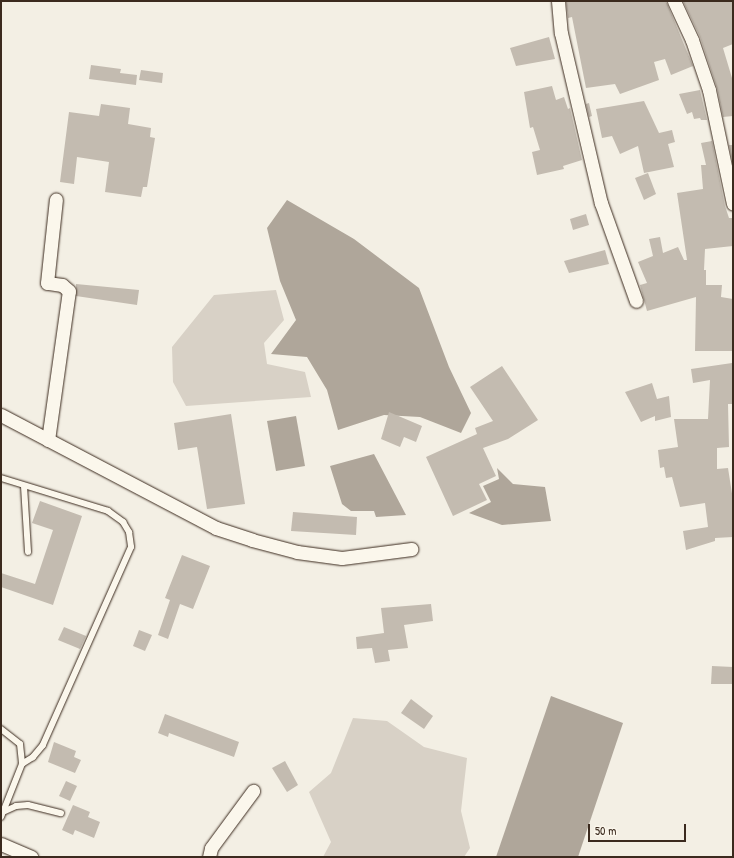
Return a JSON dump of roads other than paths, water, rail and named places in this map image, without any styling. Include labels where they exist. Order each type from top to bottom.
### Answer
[{"type":"street","points":[[558,1],[561,33],[601,203],[636,301]]},
{"type":"street","points":[[674,1],[692,40],[709,90],[733,204]]},
{"type":"street","points":[[48,440],[69,291],[62,285],[48,283],[56,199]]},
{"type":"street","points":[[1,415],[216,528],[252,540],[297,552],[342,558],[411,549]]},
{"type":"street","points":[[209,857],[211,848],[253,791]]},
{"type":"street","points":[[1,844],[31,857]]},
{"type":"lane","points":[[1,478],[108,511],[123,522],[129,532],[131,547],[43,745],[34,757],[22,764]]},
{"type":"lane","points":[[24,486],[28,552]]},
{"type":"lane","points":[[1,729],[20,744],[22,764],[13,782],[5,811],[1,818]]},
{"type":"lane","points":[[5,811],[28,805],[61,813]]}]
